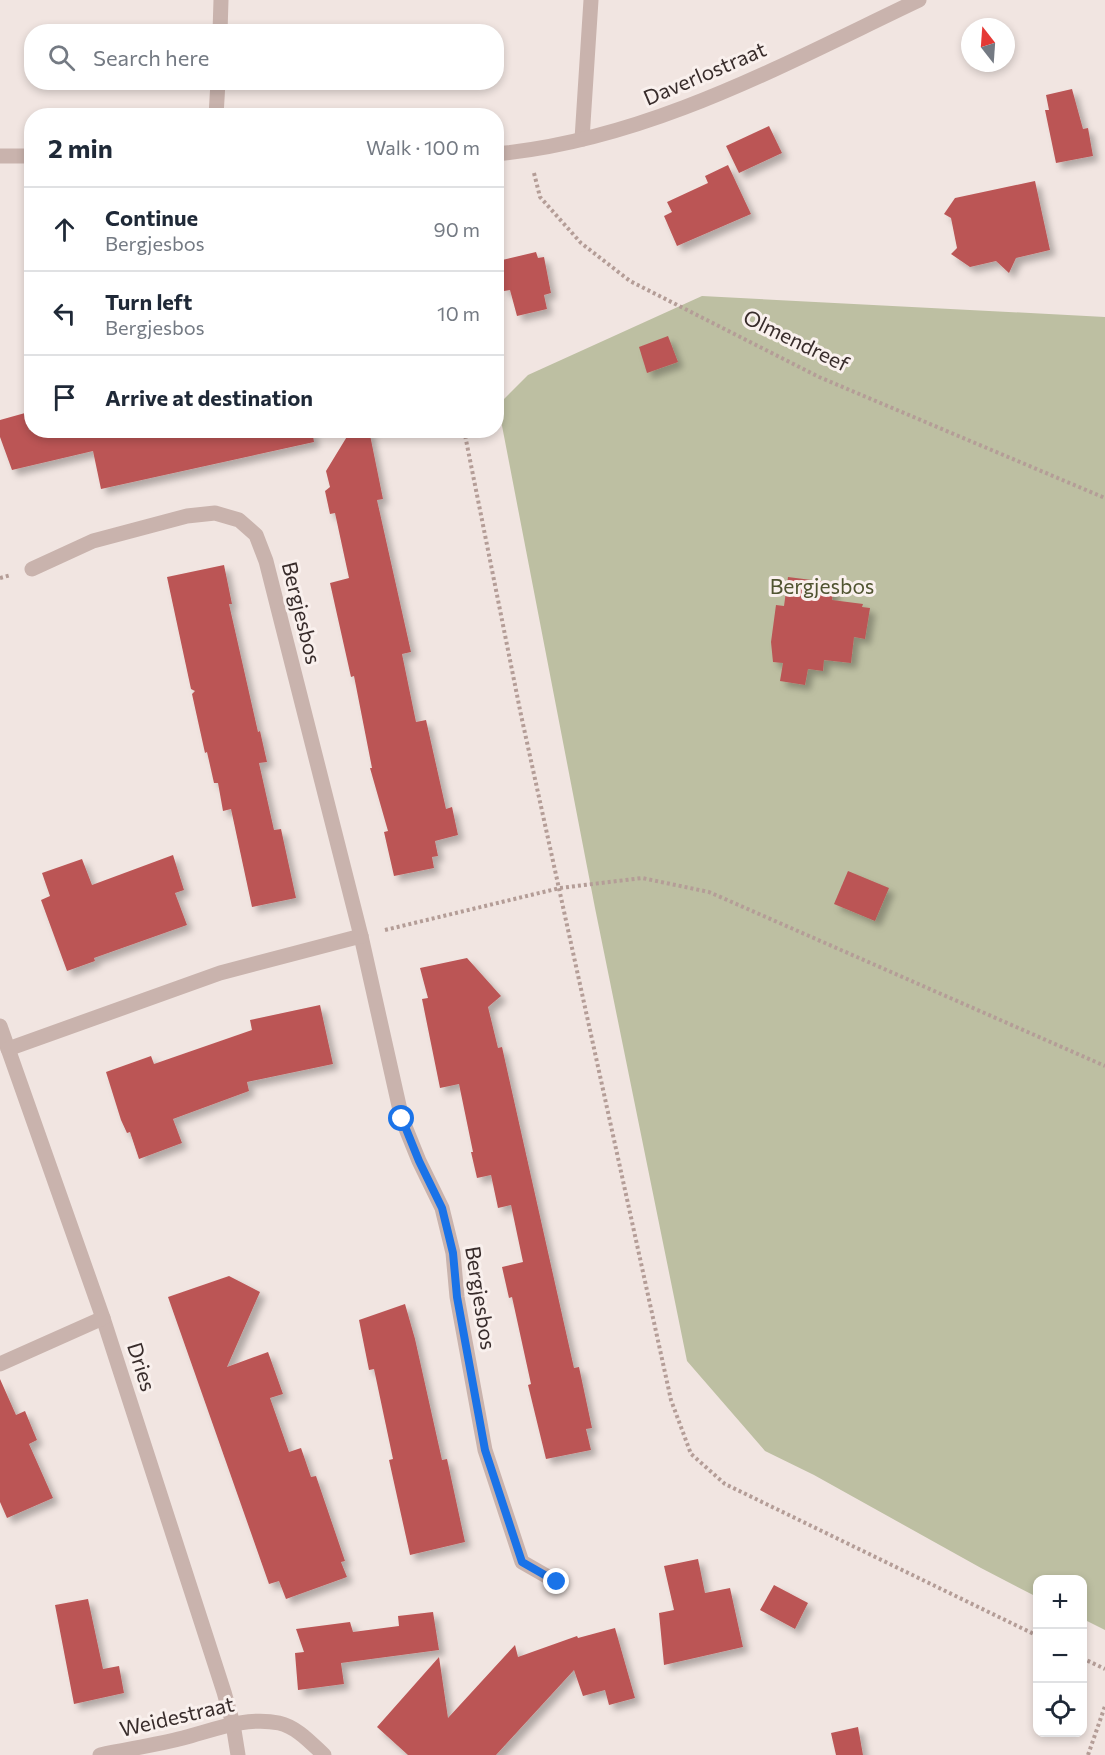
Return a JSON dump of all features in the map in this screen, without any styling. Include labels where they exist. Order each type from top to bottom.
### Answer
[{"type":"street","points":[[220,24],[221,0]]},
{"type":"street","points":[[582,140],[591,0]]},
{"type":"street","name":"Daverlostraat","points":[[504,153],[528,151],[582,140],[637,126],[702,102],[919,0]]},
{"type":"street","points":[[216,108],[218,90]]},
{"type":"street","points":[[0,156],[24,156]]},
{"type":"street","name":"Bergjesbos","points":[[32,569],[93,541],[187,516],[215,513],[239,520],[256,535],[266,561],[361,936],[402,1119],[445,1219],[453,1253],[457,1297],[485,1450],[522,1562],[557,1582]]},
{"type":"street","points":[[8,1049],[220,973],[361,936]]},
{"type":"street","name":"Dries","points":[[0,1026],[103,1318],[233,1724],[238,1755]]},
{"type":"street","points":[[0,1364],[103,1318]]},
{"type":"street","name":"Weidestraat","points":[[100,1755],[182,1738],[233,1724],[253,1722],[279,1723],[298,1731],[324,1755]]},
{"type":"path","name":"Olmendreef","points":[[528,151],[540,197],[581,243],[630,281],[819,377],[1105,498]]},
{"type":"path","points":[[466,438],[521,715],[671,1400],[691,1454],[725,1484],[1033,1634]]},
{"type":"path","points":[[361,936],[560,888],[642,878],[709,892],[1105,1066]]},
{"type":"path","points":[[1087,1660],[1105,1669]]},
{"type":"path","points":[[1088,1755],[1105,1706]]},
{"type":"green space","name":"Bergjesbos","points":[[702,296],[1105,317],[1105,1630],[1087,1621],[1087,1575],[1033,1575],[1033,1595],[981,1568],[814,1475],[765,1451],[687,1361],[595,908],[504,436],[504,399],[528,375]]},
{"type":"building","points":[[1072,89],[1083,129],[1088,128],[1093,156],[1056,163],[1045,110],[1049,110],[1046,95]]},
{"type":"building","points":[[769,126],[782,153],[739,173],[726,146]]},
{"type":"building","points":[[728,165],[751,214],[677,246],[664,216],[672,212],[667,202],[708,183],[705,176]]},
{"type":"building","points":[[1035,181],[1050,250],[1016,258],[1009,273],[996,261],[970,267],[951,254],[957,248],[951,218],[944,214],[955,198]]},
{"type":"building","points":[[536,252],[538,258],[544,257],[551,293],[544,295],[547,309],[517,316],[510,290],[504,291],[504,260]]},
{"type":"building","points":[[668,336],[678,362],[647,373],[639,347]]},
{"type":"building","points":[[24,413],[24,438],[313,438],[314,442],[101,489],[93,451],[12,470],[0,437],[0,420]]},
{"type":"building","points":[[346,438],[371,438],[383,499],[377,500],[411,652],[402,654],[416,722],[426,720],[446,809],[452,807],[458,835],[435,841],[438,856],[432,857],[434,868],[394,876],[384,832],[388,831],[370,768],[372,768],[354,676],[351,677],[330,583],[349,578],[335,513],[330,514],[325,491],[330,487],[326,471]]},
{"type":"building","points":[[224,565],[232,604],[229,604],[267,762],[259,763],[274,830],[281,829],[296,898],[252,907],[231,809],[223,811],[218,783],[214,783],[207,752],[205,753],[192,694],[195,691],[191,689],[167,577]]},
{"type":"building","points":[[788,577],[835,583],[832,600],[863,604],[862,607],[870,608],[865,639],[854,637],[851,663],[824,660],[823,671],[808,669],[805,685],[780,681],[783,663],[773,662],[771,642],[776,605],[784,606]]},
{"type":"building","points":[[173,855],[184,890],[175,893],[187,925],[94,958],[95,961],[67,971],[41,900],[50,896],[42,873],[82,859],[92,885]]},
{"type":"building","points":[[848,871],[889,888],[875,921],[834,904]]},
{"type":"building","points":[[467,958],[501,996],[488,1007],[498,1048],[502,1047],[574,1368],[579,1367],[592,1428],[586,1429],[591,1450],[546,1459],[528,1385],[531,1384],[512,1297],[509,1298],[502,1267],[523,1262],[511,1205],[498,1208],[491,1175],[477,1178],[459,1084],[440,1088],[422,999],[428,998],[420,968]]},
{"type":"building","points":[[320,1005],[333,1064],[247,1082],[249,1091],[173,1119],[182,1143],[139,1159],[130,1132],[127,1133],[121,1120],[106,1072],[151,1056],[154,1064],[252,1030],[250,1020]]},
{"type":"building","points":[[229,1276],[260,1292],[227,1367],[268,1352],[283,1394],[270,1398],[289,1452],[301,1448],[311,1477],[316,1476],[345,1561],[341,1562],[347,1577],[286,1599],[279,1581],[269,1584],[168,1297]]},
{"type":"building","points":[[405,1304],[442,1460],[447,1459],[465,1542],[410,1555],[389,1460],[393,1459],[374,1369],[369,1370],[359,1320]]},
{"type":"building","points":[[0,1379],[16,1415],[25,1411],[37,1440],[29,1444],[53,1498],[7,1518],[0,1502]]},
{"type":"building","points":[[698,1559],[705,1593],[730,1588],[743,1647],[664,1665],[659,1613],[674,1610],[664,1566]]},
{"type":"building","points":[[774,1585],[808,1603],[795,1629],[760,1610]]},
{"type":"building","points":[[88,1599],[103,1669],[119,1666],[124,1693],[74,1704],[55,1605]]},
{"type":"building","points":[[433,1612],[439,1650],[341,1663],[344,1684],[298,1690],[295,1653],[304,1652],[296,1629],[350,1622],[353,1632],[399,1626],[398,1616]]},
{"type":"building","points":[[615,1628],[635,1698],[609,1705],[605,1690],[583,1696],[574,1670],[496,1755],[408,1755],[377,1727],[439,1657],[448,1718],[515,1645],[518,1657],[577,1636],[578,1638]]},
{"type":"building","points":[[858,1727],[863,1755],[836,1755],[831,1733]]},
{"type":"route","points":[[402,1119],[442,1208],[453,1253],[457,1297],[485,1450],[522,1562],[557,1582]]}]
